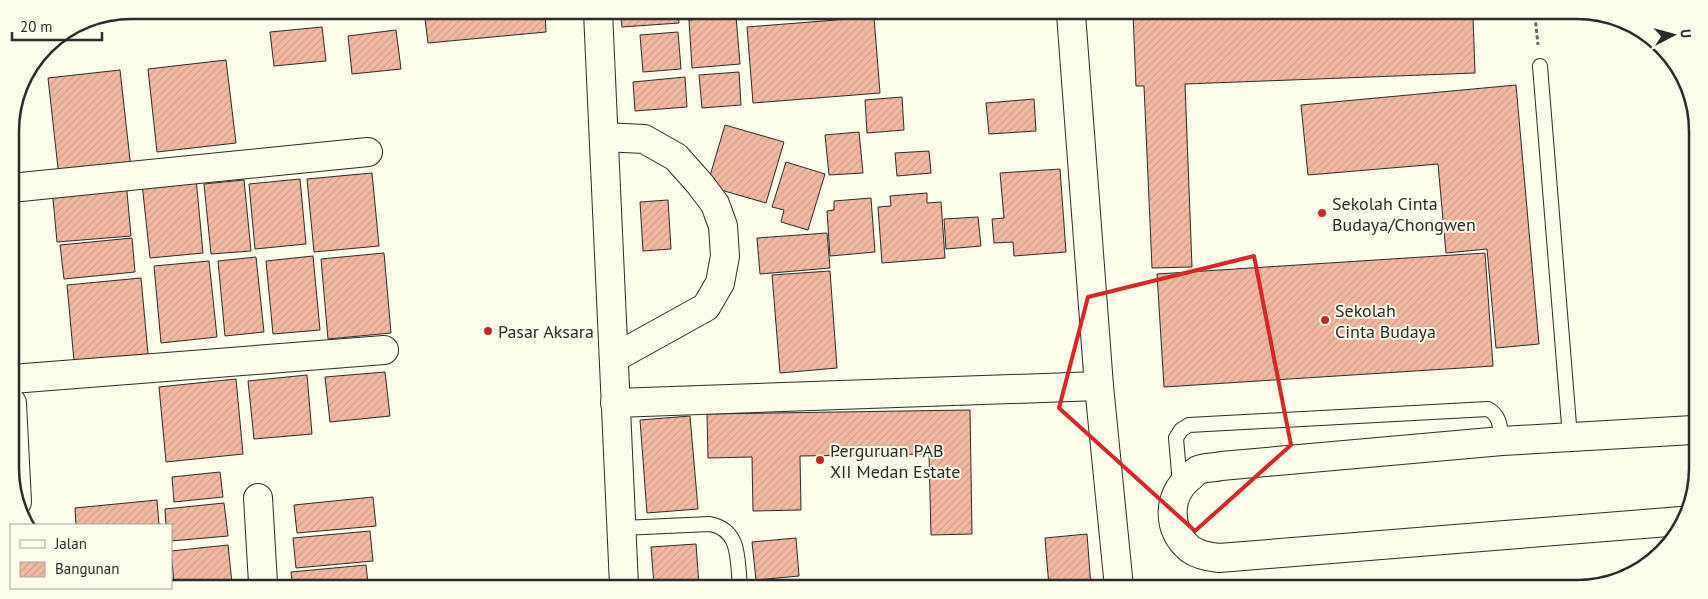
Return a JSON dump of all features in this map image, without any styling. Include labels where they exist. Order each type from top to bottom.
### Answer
[{"type":"main road","points":[[598,19],[624,580]]},
{"type":"main road","points":[[1072,19],[1099,386],[1118,580]]},
{"type":"main road","points":[[604,137],[644,139],[676,157],[700,184],[714,204],[723,226],[726,256],[720,283],[706,307],[614,358]]},
{"type":"main road","points":[[19,187],[368,152]]},
{"type":"main road","points":[[19,378],[384,350]]},
{"type":"main road","points":[[615,404],[1099,386]]},
{"type":"main road","points":[[1675,521],[1219,558],[1199,554],[1191,550],[1179,537],[1173,524],[1172,504],[1180,485],[1198,470],[1221,466],[1502,441],[1689,430]]},
{"type":"main road","points":[[258,498],[263,580]]},
{"type":"lane","points":[[1540,66],[1570,437]]},
{"type":"lane","points":[[1180,485],[1176,438],[1181,430],[1189,425],[1488,409],[1496,414],[1502,441]]},
{"type":"lane","points":[[622,528],[718,525],[732,537],[736,547],[739,580]]},
{"type":"path","points":[[1535,19],[1540,66]]},
{"type":"highlighted area","points":[[1254,256],[1291,445],[1195,531],[1059,408],[1088,297]]},
{"type":"building","points":[[425,19],[545,19],[546,32],[428,43]]},
{"type":"building","points":[[621,19],[679,19],[679,23],[622,27]]},
{"type":"building","points":[[736,19],[740,64],[692,68],[689,20]]},
{"type":"building","points":[[849,19],[874,19],[880,93],[753,103],[747,27]]},
{"type":"building","points":[[1133,19],[1473,19],[1475,73],[1185,84],[1192,267],[1152,268],[1144,86],[1136,86]]},
{"type":"building","points":[[322,27],[326,61],[274,66],[270,32]]},
{"type":"building","points":[[396,30],[401,69],[352,74],[348,36]]},
{"type":"building","points":[[678,32],[681,69],[643,72],[640,35]]},
{"type":"building","points":[[226,60],[236,143],[157,152],[148,69]]},
{"type":"building","points":[[120,70],[131,169],[59,177],[48,78]]},
{"type":"building","points":[[739,72],[741,105],[702,108],[699,75]]},
{"type":"building","points":[[685,77],[687,107],[635,111],[633,82]]},
{"type":"building","points":[[1516,85],[1539,344],[1496,348],[1487,249],[1446,253],[1438,164],[1308,175],[1301,105]]},
{"type":"building","points":[[902,97],[904,130],[867,133],[865,100]]},
{"type":"building","points":[[1034,99],[1036,131],[989,134],[986,103]]},
{"type":"building","points":[[725,125],[784,142],[766,203],[707,186]]},
{"type":"building","points":[[859,132],[863,173],[829,175],[825,135]]},
{"type":"building","points":[[929,151],[931,173],[897,176],[895,153]]},
{"type":"building","points":[[786,162],[825,174],[808,230],[781,222],[784,210],[772,207]]},
{"type":"building","points":[[1060,169],[1066,252],[1014,256],[1013,242],[994,243],[992,219],[1004,218],[1000,173]]},
{"type":"building","points":[[372,173],[379,246],[314,252],[307,179]]},
{"type":"building","points":[[196,178],[203,253],[150,258],[142,183]]},
{"type":"building","points":[[300,179],[306,244],[255,249],[249,184]]},
{"type":"building","points":[[244,180],[251,251],[211,254],[204,184]]},
{"type":"building","points":[[126,181],[131,236],[57,242],[52,188]]},
{"type":"building","points":[[927,193],[927,203],[941,202],[945,258],[882,263],[878,207],[891,206],[890,196]]},
{"type":"building","points":[[871,198],[875,252],[830,256],[827,211],[834,210],[834,201]]},
{"type":"building","points":[[668,200],[671,249],[643,251],[640,202]]},
{"type":"building","points":[[978,217],[981,246],[946,249],[944,219]]},
{"type":"building","points":[[827,233],[830,268],[760,274],[757,238]]},
{"type":"building","points":[[132,238],[135,272],[64,279],[60,245]]},
{"type":"building","points":[[384,253],[391,333],[328,339],[321,259]]},
{"type":"building","name":"Sekolah Cinta Budaya","points":[[1485,253],[1493,366],[1164,387],[1157,274]]},
{"type":"building","points":[[313,256],[320,330],[273,334],[266,261]]},
{"type":"building","points":[[256,257],[264,332],[225,336],[218,261]]},
{"type":"building","points":[[209,261],[217,337],[161,343],[154,266]]},
{"type":"building","points":[[830,271],[837,368],[780,373],[772,275]]},
{"type":"building","points":[[141,278],[148,354],[74,361],[67,285]]},
{"type":"building","points":[[385,372],[390,416],[330,422],[325,377]]},
{"type":"building","points":[[307,375],[312,434],[254,439],[248,381]]},
{"type":"building","points":[[236,379],[243,454],[166,462],[159,387]]},
{"type":"building","points":[[970,410],[972,534],[931,535],[929,454],[800,456],[801,510],[753,511],[752,457],[708,458],[707,414]]},
{"type":"building","points":[[690,416],[698,509],[647,513],[640,420]]},
{"type":"building","points":[[220,472],[223,497],[174,502],[172,477]]},
{"type":"building","points":[[373,497],[376,526],[297,533],[294,505]]},
{"type":"building","points":[[157,500],[159,524],[76,524],[75,508]]},
{"type":"building","points":[[224,503],[228,536],[172,541],[172,524],[166,524],[165,509]]},
{"type":"building","points":[[370,531],[373,561],[296,568],[293,538]]},
{"type":"building","points":[[1087,534],[1090,580],[1048,580],[1045,538]]},
{"type":"building","points":[[796,538],[799,576],[756,580],[752,542]]},
{"type":"building","points":[[696,544],[699,580],[654,580],[651,547]]},
{"type":"building","points":[[228,545],[232,580],[174,580],[172,551]]},
{"type":"building","points":[[366,565],[368,580],[292,580],[291,572]]},
{"type":"place","name":"Sekolah Cinta Budaya/Chongwen","points":[[1322,213]]},
{"type":"place","name":"Sekolah Cinta Budaya","points":[[1325,320]]},
{"type":"place","name":"Pasar Aksara","points":[[488,331]]},
{"type":"place","name":"Perguruan PAB XII Medan Estate","points":[[820,460]]}]
